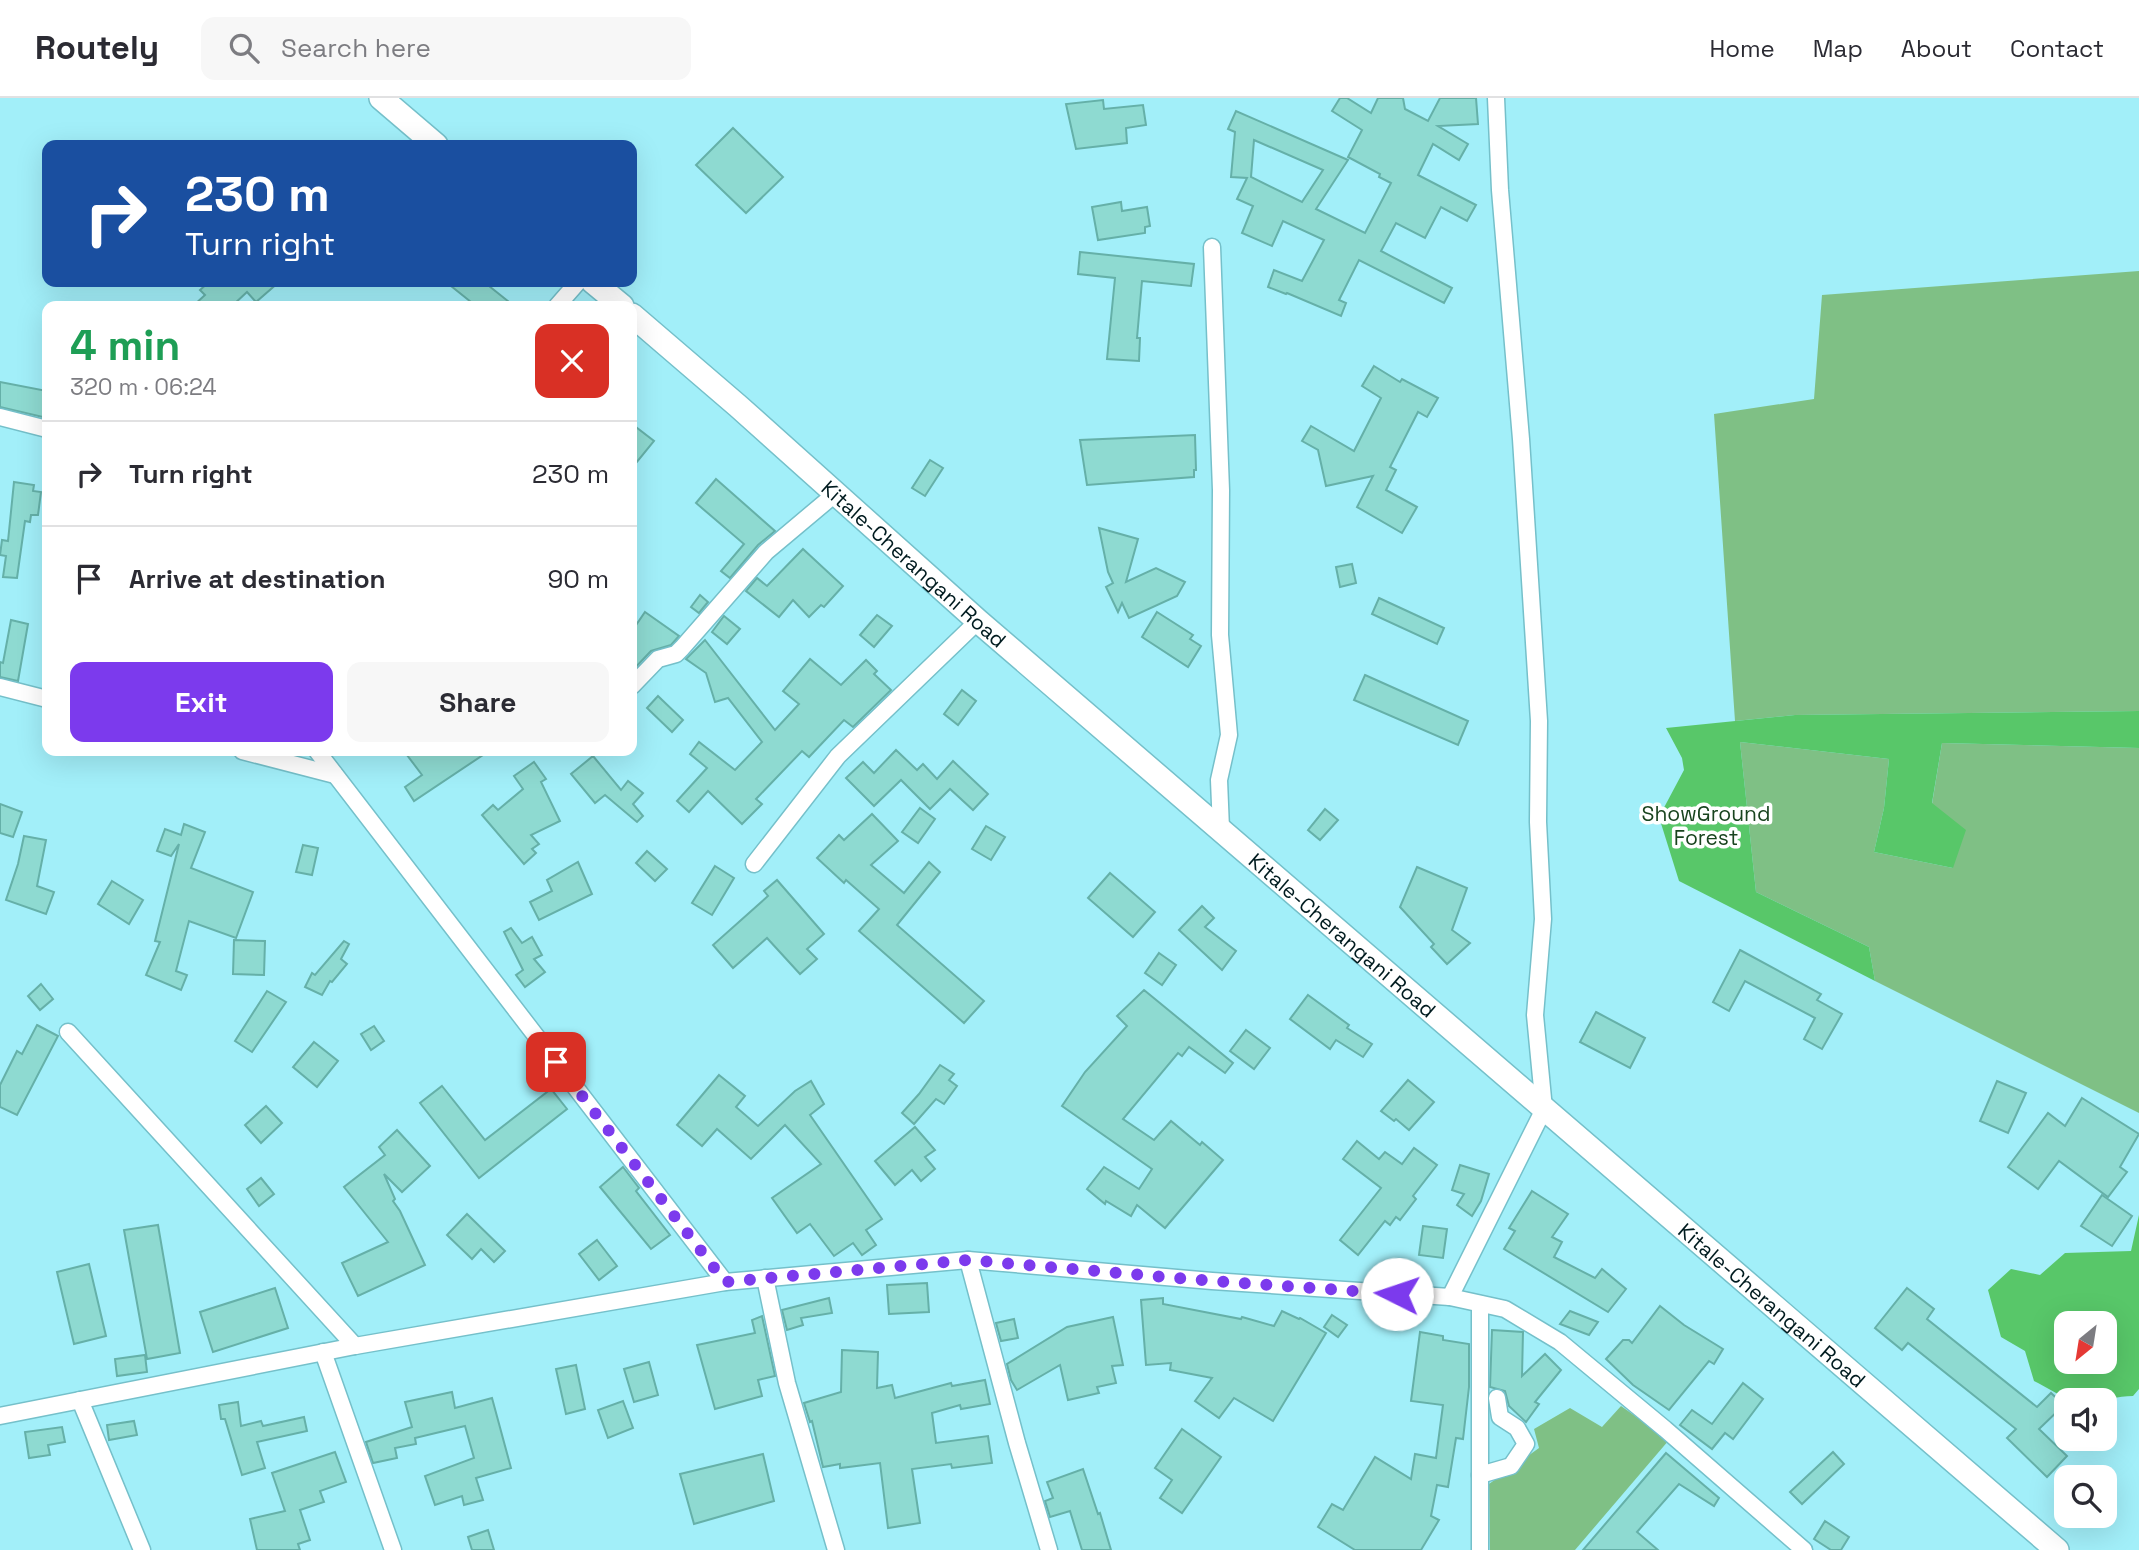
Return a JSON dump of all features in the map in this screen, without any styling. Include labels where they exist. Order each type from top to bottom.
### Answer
[{"type":"main road","points":[[382,98],[430,140]]},
{"type":"main road","points":[[599,287],[616,301]]},
{"type":"main road","name":"Kitale-Cherangani Road","points":[[637,319],[978,621],[2057,1550]]},
{"type":"street","points":[[1450,1297],[1544,1109],[1535,1015],[1543,919],[1538,821],[1539,721],[1521,439],[1500,190],[1496,98]]},
{"type":"street","points":[[1212,247],[1221,490],[1220,635],[1229,735],[1219,779],[1221,829]]},
{"type":"street","points":[[561,301],[574,287]]},
{"type":"street","points":[[0,417],[42,428]]},
{"type":"street","points":[[637,681],[658,659],[676,654],[766,552],[835,494]]},
{"type":"street","points":[[754,864],[838,756],[978,621]]},
{"type":"street","points":[[0,687],[42,698]]},
{"type":"street","points":[[261,756],[335,775]]},
{"type":"street","points":[[321,756],[725,1282]]},
{"type":"street","points":[[68,1032],[355,1346]]},
{"type":"street","points":[[968,1260],[1049,1550]]},
{"type":"street","points":[[0,1416],[355,1346],[725,1282],[968,1260],[1212,1281],[1450,1297],[1505,1309],[1560,1342],[1665,1429],[1797,1548]]},
{"type":"street","points":[[765,1278],[787,1383],[836,1550]]},
{"type":"street","points":[[1480,1304],[1480,1550]]},
{"type":"street","points":[[323,1352],[393,1550]]},
{"type":"street","points":[[1480,1475],[1511,1466],[1526,1444],[1517,1428],[1500,1417],[1497,1398]]},
{"type":"street","points":[[80,1400],[142,1550]]},
{"type":"green space","points":[[2139,271],[2139,711],[1795,715],[1735,721],[1714,414],[1814,399],[1822,295]]},
{"type":"green space","name":"ShowGround Forest","points":[[2139,711],[2139,748],[1942,743],[1932,803],[1966,830],[1953,868],[1874,852],[1884,808],[1889,759],[1740,742],[1756,892],[1869,947],[1875,981],[1679,881],[1659,817],[1684,770],[1682,758],[1666,728],[1795,715]]},
{"type":"green space","points":[[1740,742],[1889,759],[1884,808],[1874,852],[1953,868],[1932,804],[1942,743],[2139,748],[2139,1113],[1875,981],[1869,947],[1756,892]]},
{"type":"green space","points":[[2139,1215],[2139,1389],[2133,1396],[2117,1397],[2117,1388],[2054,1388],[2054,1391],[2034,1381],[2025,1351],[2001,1337],[1988,1290],[2011,1269],[2040,1275],[2065,1253],[2131,1251]]},
{"type":"green space","points":[[1621,1406],[1669,1440],[1575,1550],[1490,1550],[1489,1484],[1539,1448],[1534,1429],[1570,1408],[1602,1427]]},
{"type":"building","points":[[1340,98],[1347,98],[1371,113],[1378,98],[1403,98],[1405,109],[1428,121],[1440,98],[1476,98],[1478,124],[1438,126],[1468,144],[1459,160],[1433,144],[1418,175],[1476,205],[1467,221],[1441,207],[1425,238],[1396,223],[1381,251],[1452,288],[1444,303],[1359,260],[1339,300],[1346,303],[1341,316],[1268,287],[1274,270],[1302,281],[1324,240],[1283,221],[1272,246],[1242,233],[1253,206],[1237,199],[1247,178],[1231,177],[1235,132],[1228,129],[1236,111],[1348,160],[1316,209],[1365,233],[1391,183],[1348,157],[1362,130],[1332,111]],"holes":[[[1254,140],[1323,170],[1302,202],[1251,177]]]},
{"type":"building","points":[[1103,100],[1104,109],[1143,105],[1146,125],[1126,128],[1127,143],[1076,149],[1066,104]]},
{"type":"building","points":[[733,128],[783,177],[746,213],[696,165]]},
{"type":"building","points":[[1121,202],[1122,211],[1147,207],[1150,226],[1145,227],[1145,233],[1098,240],[1092,207]]},
{"type":"building","points":[[1080,252],[1194,264],[1191,286],[1142,281],[1137,338],[1140,338],[1139,361],[1107,359],[1115,278],[1078,274]]},
{"type":"building","points":[[203,287],[273,287],[257,301],[247,292],[237,301],[198,301],[205,295],[200,290]]},
{"type":"building","points":[[452,287],[490,287],[508,301],[470,301]]},
{"type":"building","points":[[1374,366],[1400,382],[1402,379],[1438,398],[1427,417],[1418,412],[1390,467],[1396,470],[1386,490],[1417,507],[1402,533],[1357,507],[1373,476],[1326,486],[1318,450],[1302,441],[1311,426],[1354,451],[1381,398],[1362,386]]},
{"type":"building","points":[[0,382],[42,390],[42,417],[0,407]]},
{"type":"building","points":[[637,428],[654,441],[637,462]]},
{"type":"building","points":[[1195,435],[1194,477],[1087,485],[1080,440]]},
{"type":"building","points":[[930,460],[943,468],[925,496],[912,488]]},
{"type":"building","points":[[716,479],[775,531],[758,545],[730,578],[721,571],[744,544],[696,503]]},
{"type":"building","points":[[14,482],[34,485],[33,491],[41,492],[38,515],[31,515],[30,522],[25,521],[17,578],[3,577],[6,556],[0,555],[2,540],[8,541]]},
{"type":"building","points":[[1099,528],[1138,539],[1126,582],[1156,568],[1185,582],[1177,596],[1129,618],[1122,603],[1118,612],[1106,587],[1113,583],[1108,572]]},
{"type":"building","points":[[803,549],[843,586],[824,607],[821,605],[809,617],[793,600],[779,617],[746,591],[757,578],[767,586]]},
{"type":"building","points":[[1352,564],[1356,583],[1340,587],[1336,567]]},
{"type":"building","points":[[700,595],[708,602],[699,613],[691,607]]},
{"type":"building","points":[[1379,598],[1444,628],[1437,644],[1372,614]]},
{"type":"building","points":[[645,612],[679,636],[671,645],[651,651],[637,666],[637,624]]},
{"type":"building","points":[[1157,612],[1193,635],[1190,639],[1201,646],[1188,667],[1142,637]]},
{"type":"building","points":[[877,615],[892,626],[874,647],[860,635]]},
{"type":"building","points":[[724,616],[740,629],[727,644],[712,632]]},
{"type":"building","points":[[11,620],[28,624],[18,681],[0,677],[0,662],[3,663]]},
{"type":"building","points":[[705,640],[775,730],[799,704],[783,691],[810,659],[841,685],[866,660],[877,671],[874,674],[891,690],[853,727],[844,720],[809,757],[802,751],[756,799],[762,804],[742,824],[708,791],[689,812],[677,801],[707,768],[690,754],[699,742],[735,770],[762,742],[728,698],[715,702],[706,673],[686,659]]},
{"type":"building","points":[[1365,675],[1468,721],[1458,745],[1354,700]]},
{"type":"building","points":[[962,690],[976,701],[958,725],[944,714]]},
{"type":"building","points":[[658,696],[683,720],[672,732],[647,708]]},
{"type":"building","points":[[896,750],[917,770],[923,764],[937,779],[953,761],[988,794],[973,810],[950,789],[930,809],[901,780],[874,806],[846,778],[863,762],[874,773]]},
{"type":"building","points":[[408,756],[482,756],[414,801],[405,787],[422,775]]},
{"type":"building","points":[[593,756],[621,790],[628,781],[643,793],[633,804],[643,816],[637,822],[605,795],[595,803],[571,774]]},
{"type":"building","points":[[534,762],[546,779],[541,782],[560,821],[531,835],[539,844],[532,849],[536,853],[524,864],[482,815],[493,805],[498,810],[523,789],[514,776]]},
{"type":"building","points":[[0,804],[22,812],[13,837],[0,833]]},
{"type":"building","points":[[920,808],[935,819],[918,843],[902,832]]},
{"type":"building","points":[[1325,809],[1338,820],[1320,840],[1308,830]]},
{"type":"building","points":[[872,814],[898,841],[871,865],[904,893],[929,862],[940,872],[897,925],[984,1001],[964,1023],[859,931],[879,909],[846,880],[844,883],[817,858],[839,835],[844,840]]},
{"type":"building","points":[[184,824],[205,832],[191,868],[253,892],[236,938],[189,921],[176,971],[187,975],[181,990],[146,975],[160,942],[155,941],[179,844],[171,856],[157,851],[165,829],[181,835]]},
{"type":"building","points":[[986,826],[1005,837],[991,860],[972,849]]},
{"type":"building","points":[[24,836],[46,840],[37,886],[54,892],[46,914],[6,900]]},
{"type":"building","points":[[303,845],[318,848],[312,875],[296,872]]},
{"type":"building","points":[[647,851],[667,869],[655,881],[636,863]]},
{"type":"building","points":[[578,862],[592,894],[539,920],[530,902],[552,891],[547,880]]},
{"type":"building","points":[[715,866],[734,878],[712,915],[692,903]]},
{"type":"building","points":[[1417,867],[1467,888],[1452,930],[1470,943],[1447,964],[1431,947],[1434,944],[1400,907]]},
{"type":"building","points":[[1110,873],[1155,912],[1133,937],[1088,898]]},
{"type":"building","points":[[777,880],[824,934],[807,949],[817,959],[800,974],[767,938],[733,968],[713,945],[768,896],[764,891]]},
{"type":"building","points":[[112,881],[143,900],[129,924],[98,904]]},
{"type":"building","points":[[1202,906],[1214,918],[1205,927],[1236,951],[1222,970],[1179,930]]},
{"type":"building","points":[[511,928],[522,943],[532,937],[542,955],[534,959],[545,972],[525,987],[516,975],[523,970],[504,932]]},
{"type":"building","points":[[234,940],[265,941],[264,975],[233,974]]},
{"type":"building","points":[[344,941],[349,944],[341,959],[347,964],[332,982],[330,981],[322,995],[305,987],[312,973],[315,975]]},
{"type":"building","points":[[1740,950],[1821,994],[1817,1000],[1842,1014],[1822,1049],[1804,1039],[1815,1018],[1745,981],[1729,1011],[1713,1002]]},
{"type":"building","points":[[1159,953],[1176,965],[1162,985],[1145,973]]},
{"type":"building","points":[[41,984],[53,999],[40,1010],[28,996]]},
{"type":"building","points":[[1144,990],[1233,1063],[1225,1073],[1189,1047],[1182,1056],[1178,1053],[1123,1119],[1154,1140],[1171,1121],[1223,1160],[1165,1228],[1137,1205],[1131,1216],[1106,1201],[1105,1204],[1087,1189],[1104,1167],[1139,1189],[1152,1169],[1062,1106],[1085,1072],[1127,1026],[1117,1016]]},
{"type":"building","points":[[267,991],[286,1002],[252,1052],[235,1041]]},
{"type":"building","points":[[1308,995],[1349,1025],[1347,1028],[1372,1044],[1363,1057],[1336,1040],[1330,1049],[1290,1019]]},
{"type":"building","points":[[1596,1012],[1645,1038],[1630,1068],[1580,1042]]},
{"type":"building","points":[[37,1025],[58,1036],[17,1115],[0,1107],[0,1085],[17,1051],[22,1054]]},
{"type":"building","points":[[374,1026],[384,1041],[371,1050],[361,1034]]},
{"type":"building","points":[[1246,1030],[1270,1048],[1254,1069],[1230,1051]]},
{"type":"building","points":[[314,1042],[338,1061],[317,1087],[293,1067]]},
{"type":"building","points":[[940,1065],[954,1074],[949,1080],[957,1086],[944,1104],[936,1099],[914,1124],[902,1113]]},
{"type":"building","points":[[719,1075],[745,1096],[736,1107],[758,1126],[795,1091],[811,1081],[824,1104],[810,1115],[882,1219],[866,1230],[876,1245],[862,1255],[853,1243],[834,1256],[810,1224],[797,1233],[772,1198],[821,1164],[785,1125],[751,1159],[717,1129],[702,1146],[677,1125]]},
{"type":"building","points":[[1408,1080],[1434,1102],[1409,1130],[1381,1111]]},
{"type":"building","points":[[1997,1081],[2026,1093],[2008,1133],[1980,1121]]},
{"type":"building","points":[[442,1086],[485,1140],[551,1089],[567,1109],[479,1178],[420,1103]]},
{"type":"building","points":[[2082,1098],[2139,1134],[2120,1167],[2127,1172],[2108,1197],[2059,1161],[2038,1189],[2008,1167],[2048,1113],[2065,1126]]},
{"type":"building","points":[[266,1106],[282,1123],[261,1143],[245,1125]]},
{"type":"building","points":[[915,1127],[935,1150],[925,1157],[935,1169],[921,1181],[912,1170],[895,1185],[875,1161]]},
{"type":"building","points":[[397,1130],[430,1166],[402,1192],[384,1174],[395,1199],[393,1201],[425,1265],[358,1296],[342,1263],[388,1242],[344,1187],[385,1155],[379,1147]]},
{"type":"building","points":[[1357,1141],[1379,1159],[1385,1152],[1402,1164],[1414,1148],[1437,1165],[1413,1196],[1416,1199],[1400,1220],[1396,1217],[1390,1225],[1385,1221],[1358,1255],[1340,1240],[1381,1188],[1343,1159]]},
{"type":"building","points":[[1460,1165],[1489,1174],[1481,1201],[1472,1216],[1457,1205],[1464,1194],[1452,1190]]},
{"type":"building","points":[[623,1167],[639,1188],[636,1191],[670,1235],[651,1249],[600,1187]]},
{"type":"building","points":[[261,1178],[274,1194],[259,1206],[247,1189]]},
{"type":"building","points":[[1532,1191],[1568,1214],[1552,1237],[1562,1242],[1554,1257],[1595,1278],[1602,1269],[1626,1289],[1608,1312],[1504,1249],[1515,1231],[1509,1228]]},
{"type":"building","points":[[2102,1195],[2132,1216],[2112,1246],[2081,1226]]},
{"type":"building","points":[[467,1214],[505,1251],[494,1262],[481,1249],[472,1259],[447,1235]]},
{"type":"building","points":[[158,1225],[180,1353],[147,1359],[124,1230]]},
{"type":"building","points":[[1423,1226],[1447,1229],[1443,1258],[1419,1255]]},
{"type":"building","points":[[597,1240],[617,1266],[599,1280],[579,1254]]},
{"type":"building","points":[[89,1264],[106,1336],[74,1344],[57,1272]]},
{"type":"building","points":[[927,1283],[929,1312],[889,1314],[887,1285]]},
{"type":"building","points":[[275,1288],[288,1328],[213,1352],[200,1312]]},
{"type":"building","points":[[1907,1288],[1934,1309],[1927,1319],[2037,1407],[2051,1393],[2054,1396],[2054,1415],[2039,1429],[2054,1443],[2054,1451],[2062,1451],[2067,1456],[2058,1465],[2054,1465],[2054,1470],[2047,1477],[2007,1438],[2016,1429],[1908,1343],[1902,1350],[1875,1328]]},
{"type":"building","points":[[829,1298],[832,1313],[801,1318],[803,1325],[787,1330],[782,1310]]},
{"type":"building","points":[[1163,1298],[1163,1304],[1241,1319],[1242,1317],[1274,1326],[1282,1311],[1326,1333],[1273,1421],[1234,1398],[1219,1418],[1195,1401],[1212,1378],[1170,1370],[1171,1363],[1146,1365],[1141,1300]]},
{"type":"building","points":[[1660,1306],[1684,1325],[1723,1349],[1714,1364],[1709,1361],[1669,1410],[1633,1385],[1606,1359],[1623,1340],[1632,1343]]},
{"type":"building","points":[[1570,1311],[1598,1322],[1589,1335],[1560,1324]]},
{"type":"building","points":[[1332,1315],[1347,1325],[1338,1337],[1324,1327]]},
{"type":"building","points":[[762,1316],[775,1376],[758,1380],[762,1396],[715,1409],[697,1345],[755,1333],[752,1320]]},
{"type":"building","points":[[1113,1317],[1123,1365],[1112,1366],[1116,1383],[1097,1387],[1099,1393],[1068,1400],[1060,1365],[1017,1390],[1007,1364],[1067,1327]]},
{"type":"building","points":[[1014,1319],[1018,1338],[1001,1341],[996,1323]]},
{"type":"building","points":[[1492,1330],[1523,1332],[1522,1376],[1545,1354],[1561,1370],[1535,1402],[1539,1404],[1526,1422],[1509,1406],[1505,1391],[1490,1387]]},
{"type":"building","points":[[1420,1332],[1443,1336],[1443,1340],[1469,1344],[1469,1387],[1463,1439],[1456,1438],[1448,1487],[1437,1485],[1431,1516],[1439,1520],[1421,1550],[1355,1550],[1318,1527],[1332,1504],[1343,1510],[1375,1457],[1411,1479],[1415,1454],[1436,1458],[1443,1405],[1411,1401]]},
{"type":"building","points":[[842,1350],[878,1352],[877,1388],[892,1385],[895,1398],[951,1383],[952,1386],[985,1380],[990,1404],[961,1409],[960,1405],[932,1413],[936,1443],[988,1436],[992,1463],[912,1469],[920,1523],[888,1528],[880,1463],[840,1468],[840,1464],[823,1467],[812,1421],[810,1422],[804,1403],[841,1392]]},
{"type":"building","points":[[145,1355],[147,1372],[117,1376],[115,1359]]},
{"type":"building","points":[[649,1362],[658,1395],[634,1402],[624,1369]]},
{"type":"building","points":[[576,1365],[585,1409],[566,1414],[556,1369]]},
{"type":"building","points":[[1743,1383],[1763,1399],[1733,1439],[1725,1433],[1712,1449],[1680,1425],[1692,1410],[1712,1424]]},
{"type":"building","points":[[452,1392],[455,1408],[492,1398],[511,1468],[476,1478],[483,1500],[464,1505],[462,1496],[435,1505],[425,1476],[474,1458],[465,1426],[415,1438],[416,1444],[395,1448],[397,1458],[373,1463],[366,1442],[412,1427],[405,1402]]},
{"type":"building","points":[[623,1401],[633,1428],[608,1438],[598,1410]]},
{"type":"building","points":[[238,1402],[241,1426],[261,1421],[263,1426],[304,1417],[307,1431],[257,1442],[265,1468],[242,1475],[225,1419],[221,1419],[219,1405]]},
{"type":"building","points":[[134,1421],[137,1435],[109,1440],[107,1425]]},
{"type":"building","points":[[62,1427],[65,1442],[48,1445],[50,1455],[29,1458],[25,1432]]},
{"type":"building","points":[[1182,1429],[1221,1457],[1182,1513],[1160,1498],[1172,1480],[1155,1468]]},
{"type":"building","points":[[335,1452],[346,1482],[320,1491],[324,1502],[300,1510],[310,1540],[298,1544],[300,1550],[257,1550],[250,1519],[285,1511],[272,1473]]},
{"type":"building","points":[[1833,1452],[1844,1464],[1802,1504],[1790,1492]]},
{"type":"building","points":[[1666,1453],[1719,1498],[1714,1506],[1679,1484],[1637,1532],[1658,1550],[1583,1550]]},
{"type":"building","points":[[763,1454],[774,1501],[694,1524],[680,1474]]},
{"type":"building","points":[[1083,1469],[1111,1550],[1082,1550],[1070,1511],[1050,1517],[1045,1501],[1053,1498],[1047,1482]]},
{"type":"building","points":[[1825,1521],[1849,1537],[1841,1550],[1831,1550],[1814,1539]]},
{"type":"building","points":[[488,1530],[494,1550],[472,1550],[468,1537]]},
{"type":"route","points":[[556,1062],[725,1282],[968,1260],[1397,1294]]}]
